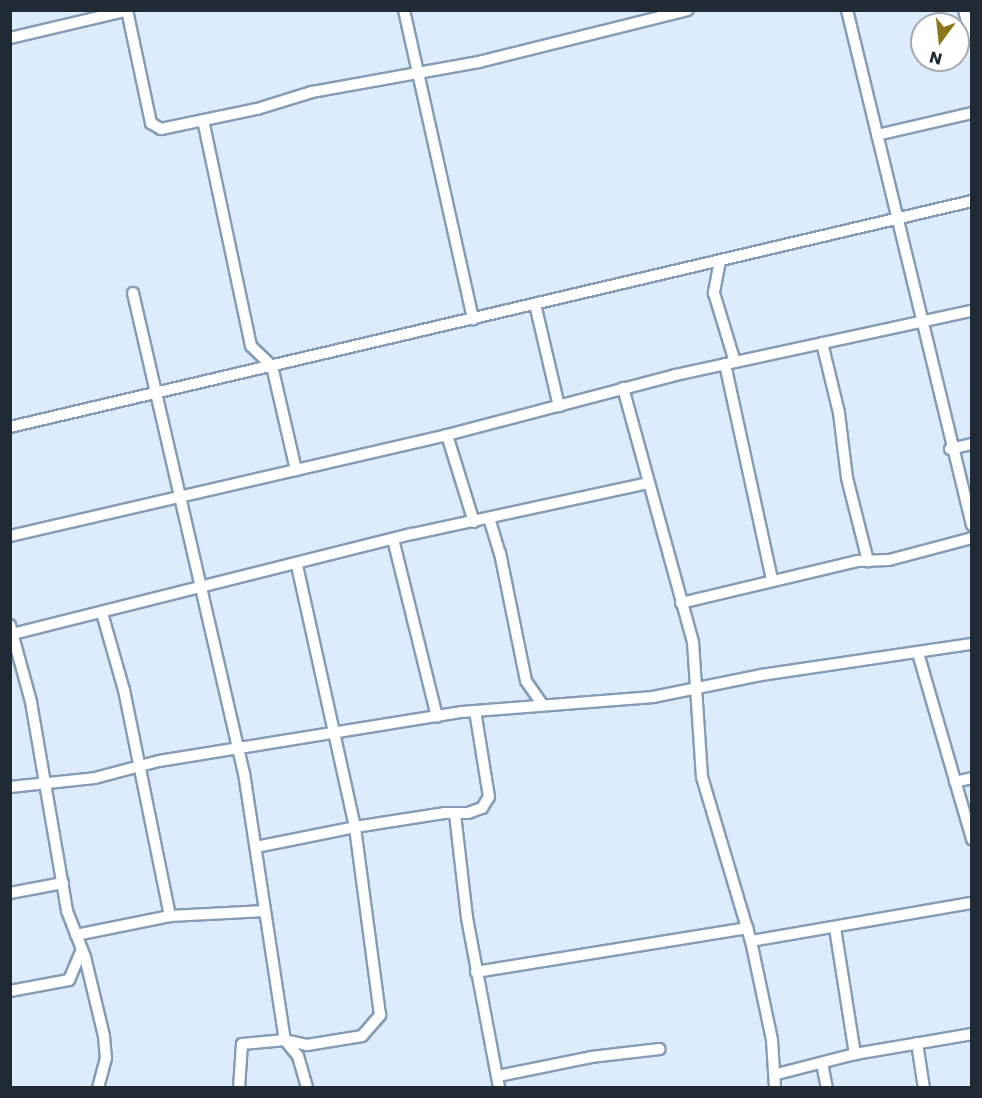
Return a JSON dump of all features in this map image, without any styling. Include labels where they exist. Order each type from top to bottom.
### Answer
[{"type":"street","points":[[404,10],[473,319]]},
{"type":"street","points":[[10,39],[128,11],[151,123],[161,129],[312,92],[418,74],[688,10]]},
{"type":"street","points":[[847,10],[950,449],[972,525]]},
{"type":"street","points":[[964,10],[972,40]]},
{"type":"street","points":[[877,135],[972,113]]},
{"type":"street","points":[[203,120],[251,346],[272,366],[296,470]]},
{"type":"street","points":[[10,427],[972,201]]},
{"type":"street","points":[[720,261],[714,293],[730,363],[772,580]]},
{"type":"street","points":[[133,293],[155,392],[182,496],[237,748],[256,847],[285,1040],[298,1056],[307,1088]]},
{"type":"street","points":[[535,304],[559,406]]},
{"type":"street","points":[[10,536],[447,435],[623,388],[972,311]]},
{"type":"street","points":[[822,343],[839,413],[847,478],[868,561]]},
{"type":"street","points":[[623,388],[693,642],[698,688],[702,777],[751,941],[777,1074],[775,1088]]},
{"type":"street","points":[[447,435],[474,522]]},
{"type":"street","points":[[950,449],[972,444]]},
{"type":"street","points":[[98,1088],[106,1051],[94,992],[63,883],[45,782],[12,629],[102,613],[393,539],[648,483]]},
{"type":"street","points":[[489,518],[530,692],[543,705]]},
{"type":"street","points":[[681,603],[772,580],[868,561],[889,560],[972,538]]},
{"type":"street","points":[[393,539],[437,717]]},
{"type":"street","points":[[239,1088],[242,1044],[285,1040],[307,1045],[362,1036],[380,1015],[356,826],[297,565]]},
{"type":"street","points":[[102,613],[141,766],[170,916]]},
{"type":"street","points":[[10,787],[95,778],[141,766],[237,748],[475,711],[653,697],[761,675],[972,644]]},
{"type":"street","points":[[918,653],[972,839]]},
{"type":"street","points":[[523,706],[530,692]]},
{"type":"street","points":[[256,847],[356,826],[444,813],[477,811],[489,797],[475,711]]},
{"type":"street","points":[[955,782],[972,778]]},
{"type":"street","points":[[455,814],[476,972],[499,1082],[591,1057],[660,1048]]},
{"type":"street","points":[[10,893],[63,883]]},
{"type":"street","points":[[751,941],[972,903]]},
{"type":"street","points":[[76,935],[170,916],[265,911]]},
{"type":"street","points":[[476,972],[747,928]]},
{"type":"street","points":[[835,928],[855,1054]]},
{"type":"street","points":[[69,980],[82,950]]},
{"type":"street","points":[[10,991],[69,980],[94,992]]},
{"type":"street","points":[[777,1074],[855,1054],[972,1034]]},
{"type":"street","points":[[917,1043],[924,1088]]},
{"type":"street","points":[[822,1063],[826,1088]]}]
